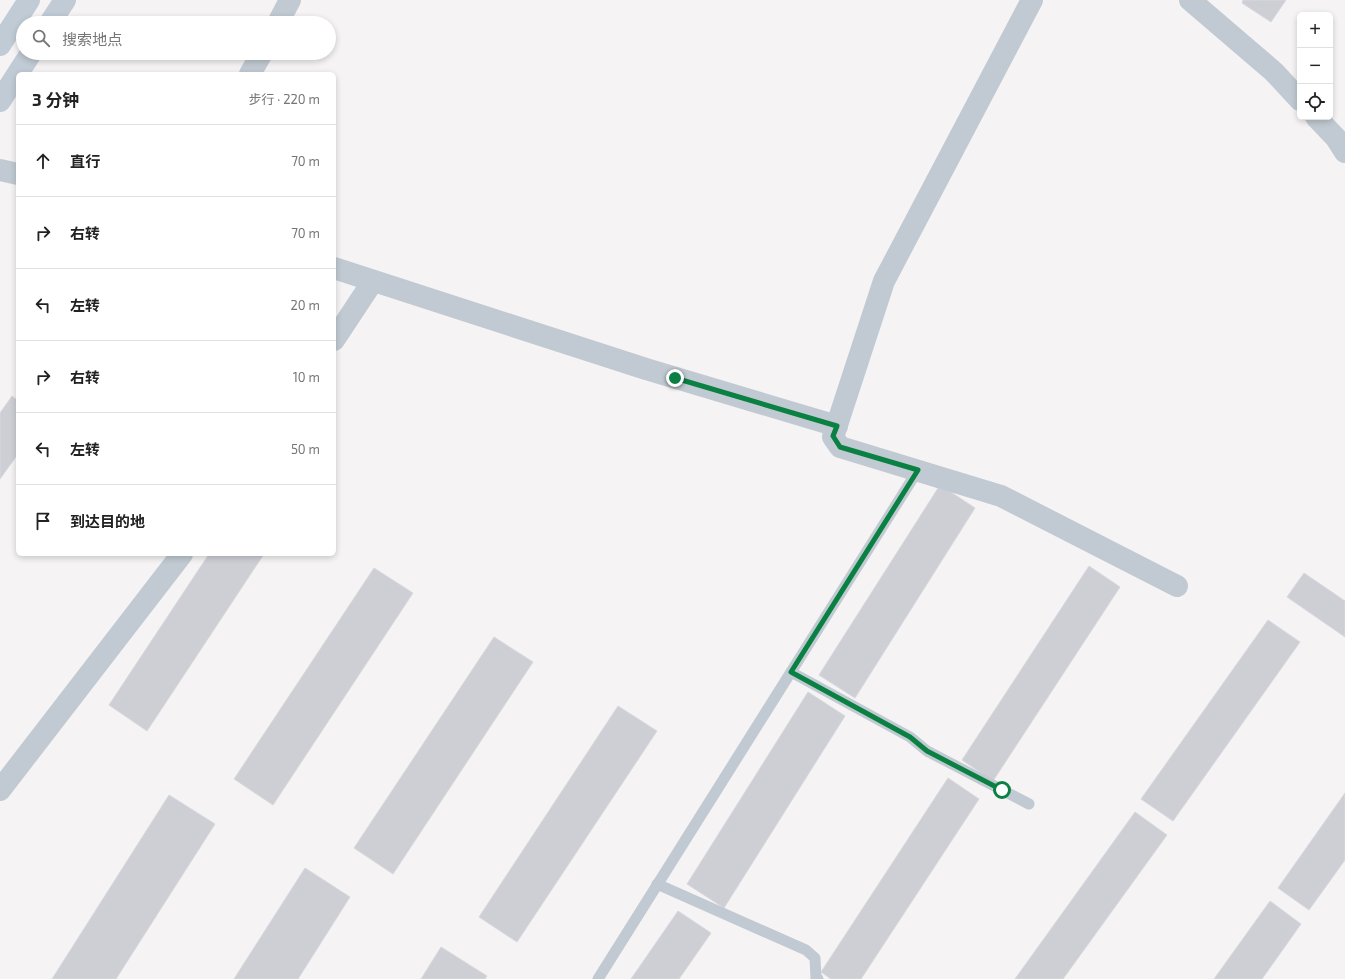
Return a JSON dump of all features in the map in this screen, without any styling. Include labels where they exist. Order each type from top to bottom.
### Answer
[{"type":"main road","points":[[19,16],[29,0]]},
{"type":"main road","points":[[55,16],[65,0]]},
{"type":"main road","points":[[0,45],[16,20]]},
{"type":"main road","points":[[19,72],[26,60]]},
{"type":"main road","points":[[0,101],[16,76]]},
{"type":"street","points":[[282,16],[290,0]]},
{"type":"street","points":[[1032,0],[884,281],[833,436],[840,447],[1001,496],[1177,586]]},
{"type":"street","points":[[1190,0],[1274,72],[1297,97]]},
{"type":"street","points":[[251,72],[258,60]]},
{"type":"street","points":[[1319,120],[1336,138],[1345,152]]},
{"type":"street","points":[[0,170],[16,174]]},
{"type":"street","points":[[336,269],[646,369],[837,426]]},
{"type":"street","points":[[336,337],[374,281]]},
{"type":"street","points":[[0,790],[180,556]]},
{"type":"lane","points":[[598,979],[918,470]]},
{"type":"lane","points":[[791,672],[910,737],[927,751],[1029,804]]},
{"type":"lane","points":[[657,884],[806,950],[815,958],[816,978],[818,979]]},
{"type":"building","points":[[1243,0],[1286,0],[1271,22],[1242,3]]},
{"type":"building","points":[[12,396],[16,399],[16,457],[0,479],[0,413]]},
{"type":"building","points":[[940,485],[975,508],[855,698],[819,675]]},
{"type":"building","points":[[208,556],[263,556],[147,731],[109,705]]},
{"type":"building","points":[[1089,566],[1120,587],[993,781],[962,760]]},
{"type":"building","points":[[374,568],[413,593],[273,805],[234,779]]},
{"type":"building","points":[[1304,573],[1345,601],[1345,637],[1287,597]]},
{"type":"building","points":[[1268,620],[1300,642],[1173,821],[1141,799]]},
{"type":"building","points":[[494,637],[533,662],[393,874],[354,848]]},
{"type":"building","points":[[808,692],[845,716],[724,908],[687,884]]},
{"type":"building","points":[[618,706],[657,731],[517,942],[479,917]]},
{"type":"building","points":[[948,778],[979,799],[861,979],[831,979],[821,972]]},
{"type":"building","points":[[1345,793],[1345,860],[1309,910],[1278,888]]},
{"type":"building","points":[[169,795],[215,824],[116,979],[52,979]]},
{"type":"building","points":[[1135,812],[1167,835],[1063,979],[1015,979]]},
{"type":"building","points":[[305,868],[350,897],[298,979],[234,979]]},
{"type":"building","points":[[1270,901],[1301,924],[1262,979],[1214,979]]},
{"type":"building","points":[[678,911],[711,933],[679,979],[631,979]]},
{"type":"building","points":[[441,947],[487,976],[485,979],[421,979]]},
{"type":"route","points":[[675,378],[837,426],[833,436],[840,447],[918,470],[791,672],[910,737],[927,751],[1002,790]]}]
